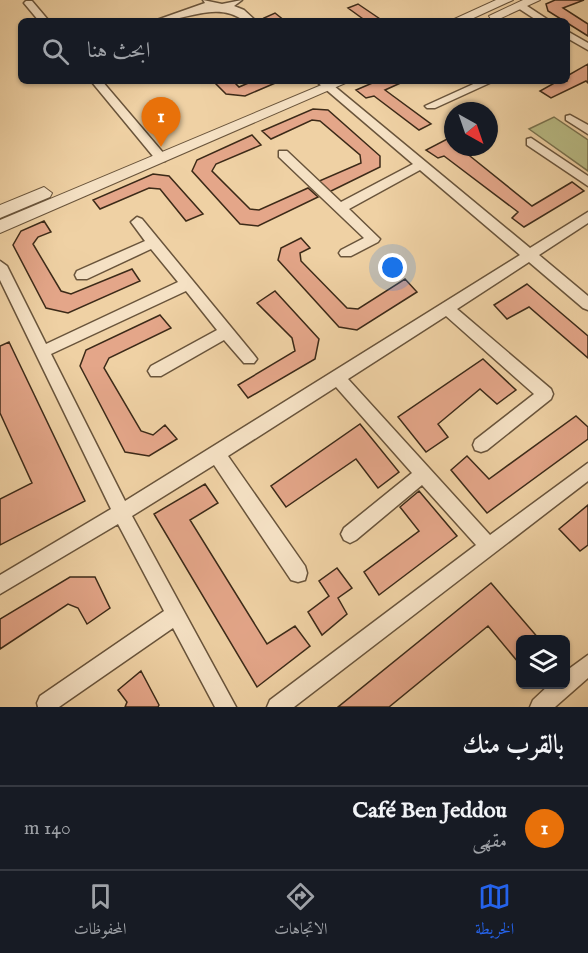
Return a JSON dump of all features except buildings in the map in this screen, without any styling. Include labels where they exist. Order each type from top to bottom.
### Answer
[{"type":"street","points":[[463,18],[507,0]]},
{"type":"street","points":[[491,18],[534,0]]},
{"type":"street","points":[[224,6],[237,1],[241,12]]},
{"type":"street","points":[[167,18],[209,2],[241,12],[248,18]]},
{"type":"street","points":[[29,3],[42,18]]},
{"type":"street","points":[[521,6],[541,18]]},
{"type":"street","points":[[570,36],[588,47]]},
{"type":"street","points":[[99,84],[157,153]]},
{"type":"street","points":[[0,227],[306,84]]},
{"type":"street","points":[[0,212],[157,153],[329,84]]},
{"type":"street","points":[[332,84],[422,164],[588,304]]},
{"type":"street","points":[[431,106],[482,84]]},
{"type":"street","points":[[570,118],[588,130]]},
{"type":"street","points":[[531,142],[588,182]]},
{"type":"street","points":[[284,154],[373,239],[346,253]]},
{"type":"street","points":[[340,208],[422,164]]},
{"type":"street","points":[[0,585],[122,514],[339,380],[588,217]]},
{"type":"street","points":[[137,222],[249,359]]},
{"type":"street","points":[[82,275],[154,242]]},
{"type":"street","points":[[0,266],[122,514],[226,707]]},
{"type":"street","points":[[42,352],[188,284]]},
{"type":"street","points":[[447,309],[544,394],[481,446]]},
{"type":"street","points":[[156,370],[227,331]]},
{"type":"street","points":[[339,380],[488,546]]},
{"type":"street","points":[[218,455],[298,573]]},
{"type":"street","points":[[277,707],[588,471]]},
{"type":"street","points":[[350,534],[423,474]]},
{"type":"street","points":[[47,703],[176,614]]},
{"type":"street","points":[[540,707],[588,665]]},
{"type":"green space","points":[[554,117],[588,140],[588,171],[529,129]]},
{"type":"place","name":"Café Ben Jeddou","points":[[161,147]]}]
